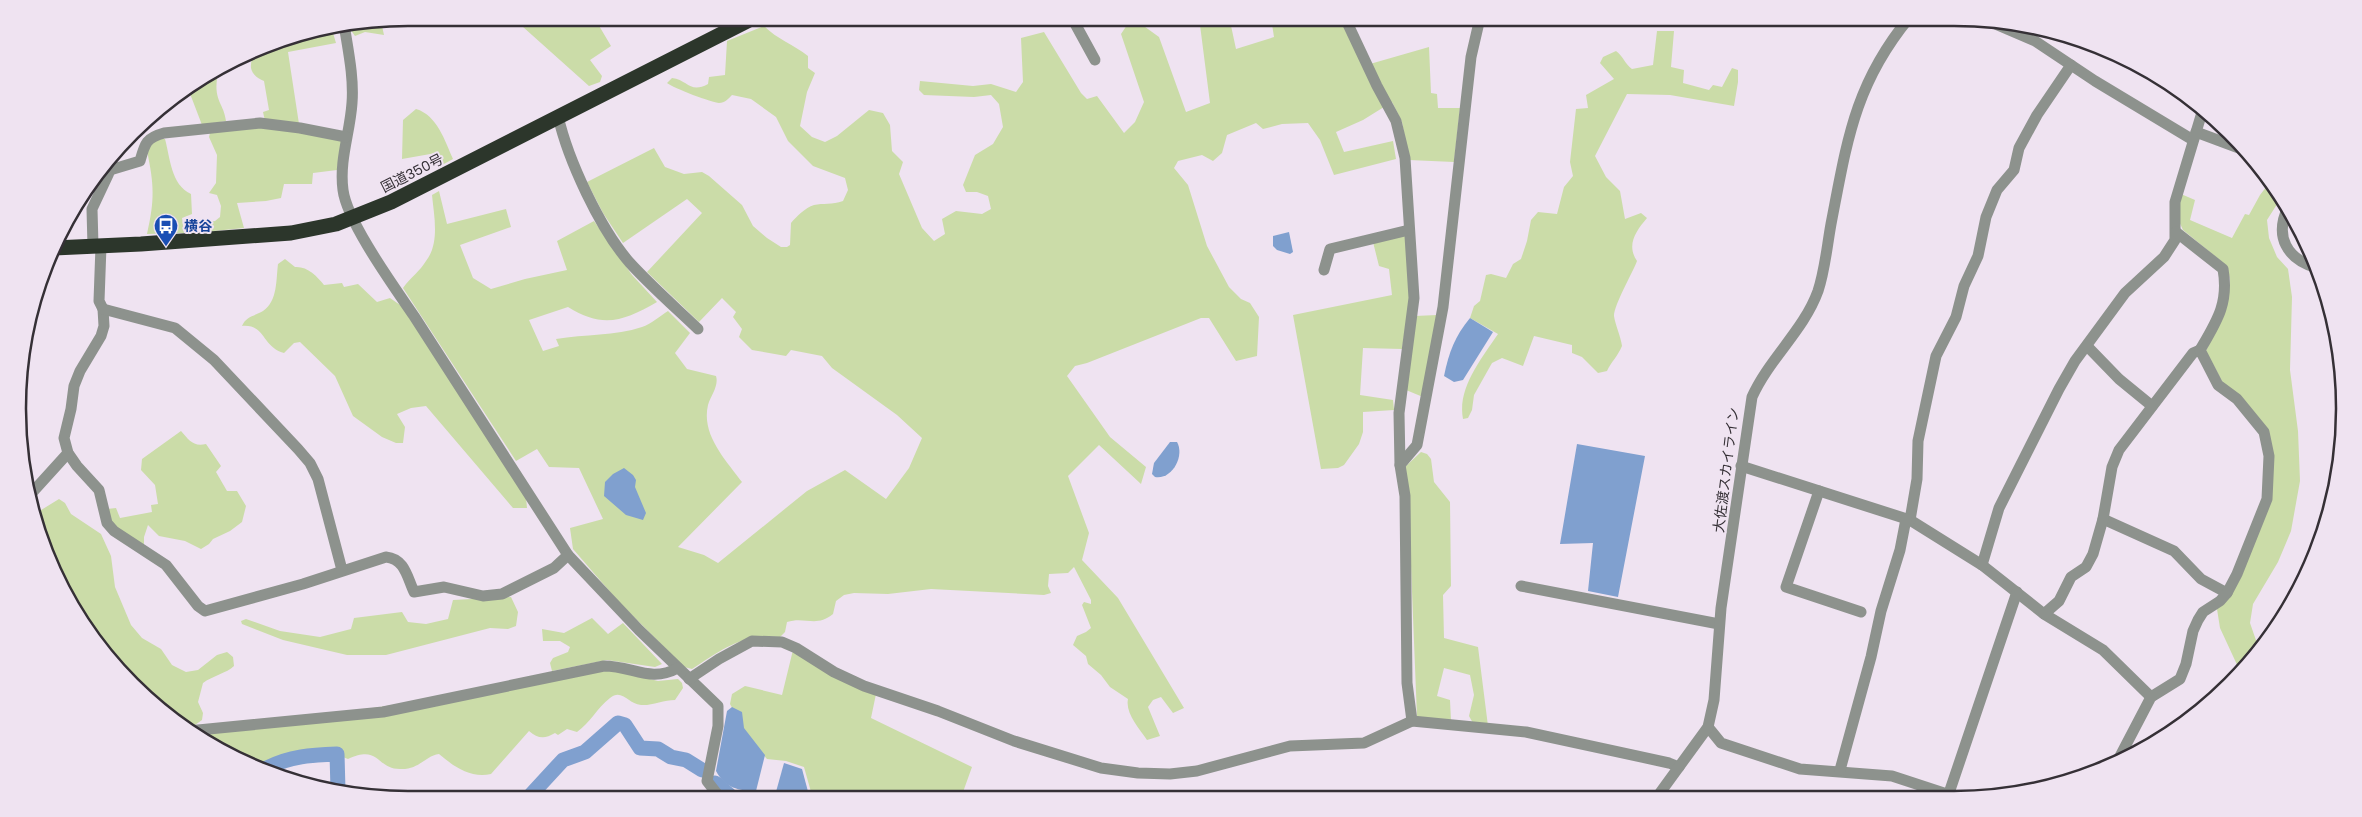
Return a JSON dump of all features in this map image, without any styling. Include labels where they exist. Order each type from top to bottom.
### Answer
[{"type":"highway","name":"国道350号","points":[[62,248],[291,232],[323,227],[352,218],[406,195],[737,26]]},
{"type":"street","points":[[1076,26],[1095,60]]},
{"type":"street","points":[[1350,26],[1401,134],[1405,158],[1414,298],[1399,413],[1400,465],[1405,496],[1407,683],[1412,721]]},
{"type":"street","points":[[1400,465],[1418,445],[1443,307],[1471,57],[1478,26]]},
{"type":"street","name":"大佐渡スカイライン","points":[[1661,791],[1708,727],[1714,700],[1719,624],[1734,531],[1748,413],[1755,390],[1817,293],[1857,106],[1880,57],[1903,26]]},
{"type":"street","points":[[345,32],[351,73],[352,102],[342,166],[343,192],[352,218],[392,284],[568,555],[678,668],[718,706],[718,726],[707,781],[715,791]]},
{"type":"street","points":[[2014,32],[2036,41],[2072,65],[2194,136],[2232,147]]},
{"type":"street","points":[[1840,770],[1871,657],[1881,611],[1908,519],[1917,479],[1918,441],[1936,356],[1956,317],[1964,286],[1978,256],[1984,225],[1997,190],[2014,170],[2019,148],[2037,115],[2072,65]]},
{"type":"street","points":[[558,116],[584,185],[614,240],[629,262],[698,329]]},
{"type":"street","points":[[1982,565],[1999,508],[2059,389],[2125,293],[2164,257],[2175,240],[2175,202],[2200,117]]},
{"type":"street","points":[[115,164],[140,160],[144,147],[151,137],[164,133],[260,123],[346,137]]},
{"type":"street","points":[[103,179],[92,209],[104,326],[101,336],[80,371],[74,386],[72,410],[64,438],[68,452],[76,466],[99,490],[107,523],[114,531],[166,565],[198,606],[205,611],[303,584],[386,557],[393,558],[401,563],[414,592],[444,587],[474,594],[502,594],[554,568],[568,555]]},
{"type":"street","points":[[2285,216],[2282,223],[2286,246],[2294,257],[2308,266]]},
{"type":"street","points":[[1324,270],[1330,249],[1409,230]]},
{"type":"street","points":[[2044,614],[2059,601],[2071,577],[2086,567],[2089,562],[2103,519],[2112,467],[2119,450],[2193,353],[2200,350],[2223,306],[2226,286],[2223,268],[2176,232]]},
{"type":"street","points":[[103,309],[175,328],[214,360],[298,449],[310,463],[318,479],[342,570]]},
{"type":"street","points":[[2087,346],[2119,379],[2152,406]]},
{"type":"street","points":[[2123,751],[2151,697],[2180,679],[2186,664],[2193,631],[2198,620],[2203,612],[2216,605],[2227,592],[2237,574],[2267,499],[2269,456],[2264,432],[2237,399],[2218,385],[2200,350]]},
{"type":"street","points":[[35,488],[68,452]]},
{"type":"street","points":[[1741,466],[1908,519],[1982,565],[2044,614],[2103,650],[2151,697]]},
{"type":"street","points":[[1819,491],[1786,587],[1861,612]]},
{"type":"street","points":[[2103,519],[2174,551],[2201,579],[2227,592]]},
{"type":"street","points":[[1521,586],[1719,624]]},
{"type":"street","points":[[1952,791],[2017,592]]},
{"type":"street","points":[[690,679],[719,659],[752,641],[782,642],[796,648],[834,672],[864,686],[938,711],[1014,741],[1101,768],[1138,773],[1170,774],[1197,770],[1290,746],[1364,744],[1412,721],[1526,732],[1669,762],[1679,767]]},
{"type":"street","points":[[202,730],[383,712],[604,666],[615,666],[658,676],[666,675],[678,668]]},
{"type":"street","points":[[1708,727],[1721,743],[1800,769],[1840,770],[1892,776],[1936,791]]},
{"type":"green space","points":[[522,26],[599,26],[611,46],[590,60],[602,76],[600,82],[589,86]]},
{"type":"green space","points":[[764,26],[774,35],[808,56],[808,68],[815,73],[807,92],[800,126],[812,137],[825,142],[837,136],[869,110],[883,113],[890,125],[892,151],[903,162],[899,174],[922,228],[934,241],[945,234],[942,219],[956,211],[982,214],[991,209],[988,196],[977,192],[966,192],[963,185],[975,155],[993,144],[1003,127],[999,104],[991,95],[974,97],[924,95],[919,90],[920,81],[973,86],[991,84],[1016,92],[1023,82],[1021,38],[1044,32],[1081,93],[1087,99],[1097,96],[1124,133],[1135,122],[1144,102],[1121,34],[1126,26],[1144,26],[1159,37],[1186,112],[1210,103],[1200,26],[1231,26],[1236,49],[1274,37],[1272,26],[1345,26],[1363,66],[1429,47],[1431,93],[1437,94],[1438,108],[1460,108],[1454,162],[1409,160],[1402,122],[1392,102],[1363,120],[1336,132],[1344,152],[1393,141],[1396,159],[1334,175],[1320,140],[1308,123],[1282,124],[1263,129],[1256,123],[1227,135],[1222,153],[1213,161],[1202,155],[1178,161],[1174,168],[1188,185],[1207,246],[1229,287],[1241,299],[1250,303],[1259,317],[1257,356],[1236,361],[1209,318],[1201,318],[1075,366],[1067,376],[1110,437],[1146,467],[1141,484],[1099,445],[1068,476],[1089,533],[1082,560],[1118,598],[1184,708],[1173,713],[1161,697],[1153,700],[1148,707],[1160,736],[1147,740],[1131,715],[1128,699],[1110,687],[1101,675],[1088,664],[1086,656],[1073,645],[1077,636],[1091,628],[1082,605],[1084,602],[1091,604],[1091,600],[1074,567],[1068,573],[1049,574],[1048,586],[1051,593],[1044,595],[931,589],[888,594],[854,593],[844,595],[836,601],[833,614],[827,618],[816,621],[799,620],[787,622],[785,632],[780,637],[767,636],[743,640],[723,649],[692,669],[684,667],[618,601],[573,549],[570,528],[603,519],[579,468],[549,467],[537,449],[516,461],[403,288],[421,268],[433,246],[435,220],[432,195],[439,191],[447,224],[506,209],[511,227],[460,245],[473,278],[491,289],[567,270],[557,241],[594,221],[632,275],[657,302],[634,314],[613,320],[592,318],[568,307],[529,320],[543,351],[559,346],[556,339],[632,330],[649,324],[668,311],[690,333],[675,353],[687,369],[716,376],[716,387],[708,405],[708,427],[711,437],[722,456],[742,482],[678,547],[704,555],[718,563],[807,491],[845,470],[886,499],[909,468],[922,438],[897,415],[832,368],[822,356],[791,350],[786,356],[752,350],[739,337],[742,329],[733,317],[736,312],[722,298],[699,322],[647,272],[702,213],[687,199],[623,243],[603,213],[587,182],[654,148],[665,167],[684,174],[702,172],[709,176],[742,205],[753,226],[781,247],[790,245],[791,223],[801,212],[814,205],[843,201],[848,190],[845,178],[813,166],[788,141],[776,117],[751,99],[732,95],[723,102],[715,102],[685,92],[667,83],[672,78],[697,88],[708,84],[709,77],[725,75],[727,41]]},
{"type":"green space","points":[[382,27],[384,35],[365,32],[355,36],[352,31]]},
{"type":"green space","points":[[1657,31],[1674,31],[1671,67],[1684,70],[1683,83],[1709,90],[1713,85],[1722,87],[1732,68],[1738,70],[1738,82],[1734,106],[1670,95],[1627,94],[1595,156],[1606,177],[1620,191],[1625,219],[1641,213],[1647,218],[1634,238],[1632,249],[1637,261],[1615,311],[1614,316],[1622,346],[1620,350],[1607,371],[1598,373],[1582,357],[1572,353],[1572,345],[1534,336],[1523,366],[1502,358],[1492,363],[1474,395],[1472,410],[1468,418],[1463,419],[1462,407],[1467,385],[1478,363],[1498,334],[1470,318],[1474,306],[1480,301],[1486,275],[1491,274],[1506,278],[1513,264],[1521,259],[1531,220],[1538,212],[1557,214],[1564,187],[1573,176],[1570,162],[1576,109],[1588,108],[1586,95],[1614,79],[1600,63],[1603,57],[1616,51],[1632,69],[1653,65]]},
{"type":"green space","points":[[333,34],[336,43],[288,52],[299,124],[265,121],[263,112],[269,110],[264,81],[258,78],[251,68],[252,60],[262,55],[310,39]]},
{"type":"green space","points":[[215,78],[218,97],[226,121],[202,125],[190,95]]},
{"type":"green space","points":[[416,109],[430,117],[435,123],[453,159],[442,165],[436,153],[402,159],[403,120]]},
{"type":"green space","points":[[263,127],[342,140],[337,170],[313,173],[312,184],[284,184],[281,198],[237,203],[244,228],[204,232],[202,227],[207,222],[215,221],[220,217],[221,206],[217,195],[209,193],[216,183],[217,155],[209,137],[210,133]]},
{"type":"green space","points":[[158,139],[165,139],[175,177],[184,190],[191,194],[192,214],[182,218],[184,233],[147,234],[153,192],[147,151],[152,143]]},
{"type":"green space","points":[[2265,188],[2277,205],[2267,220],[2269,238],[2277,257],[2288,269],[2292,297],[2290,370],[2298,431],[2300,481],[2291,531],[2278,562],[2253,604],[2250,623],[2256,642],[2237,665],[2220,628],[2217,609],[2272,496],[2267,428],[2223,383],[2206,351],[2227,305],[2230,279],[2227,266],[2183,230],[2178,219],[2181,194],[2195,200],[2190,220],[2232,238],[2245,214],[2249,215]]},
{"type":"green space","points":[[1405,234],[1410,299],[1402,349],[1363,348],[1360,395],[1393,400],[1394,410],[1363,412],[1363,432],[1359,444],[1344,465],[1338,468],[1321,469],[1293,315],[1392,295],[1389,269],[1379,266],[1373,242]]},
{"type":"green space","points":[[285,259],[295,267],[304,268],[311,272],[324,285],[342,283],[344,287],[358,284],[377,302],[390,298],[403,307],[526,497],[527,508],[513,508],[426,406],[411,408],[397,414],[405,427],[403,443],[396,443],[382,437],[353,416],[335,376],[300,342],[294,343],[284,353],[271,346],[255,328],[242,326],[246,320],[268,307],[274,296],[278,264]]},
{"type":"green space","points":[[1437,315],[1423,397],[1406,390],[1415,316]]},
{"type":"green space","points":[[181,431],[194,444],[206,444],[221,466],[216,472],[227,491],[237,491],[246,506],[242,522],[230,531],[213,539],[201,549],[185,541],[159,536],[148,525],[144,537],[144,547],[114,528],[107,509],[116,508],[120,518],[152,512],[151,505],[158,504],[155,485],[141,470],[142,459]]},
{"type":"green space","points":[[1421,452],[1427,454],[1431,459],[1434,482],[1450,502],[1451,586],[1443,595],[1444,638],[1478,647],[1488,726],[1474,725],[1469,716],[1474,695],[1470,675],[1444,668],[1437,696],[1450,700],[1451,721],[1417,717],[1409,516],[1405,476],[1406,466]]},
{"type":"green space","points":[[59,499],[65,503],[71,514],[101,534],[111,556],[115,587],[131,625],[142,638],[161,649],[172,665],[186,672],[198,670],[217,655],[227,652],[233,657],[234,666],[203,683],[198,702],[203,713],[202,720],[195,725],[156,696],[121,661],[105,641],[77,600],[66,578],[55,555],[40,511]]},
{"type":"green space","points":[[511,597],[518,612],[516,626],[508,629],[490,628],[386,655],[347,655],[283,640],[242,624],[241,621],[246,619],[280,631],[320,637],[351,629],[354,618],[402,612],[408,622],[426,624],[448,619],[453,600]]},
{"type":"green space","points":[[592,618],[608,634],[623,623],[662,664],[655,667],[607,660],[552,671],[550,663],[553,658],[568,652],[570,647],[560,641],[543,641],[542,629],[564,633]]},
{"type":"green space","points":[[793,650],[876,694],[871,718],[972,767],[963,791],[811,791],[804,767],[786,761],[767,759],[750,740],[730,704],[732,694],[745,686],[782,695]]},
{"type":"green space","points":[[612,670],[658,681],[678,679],[682,683],[683,688],[675,700],[649,705],[636,704],[622,696],[614,695],[577,732],[567,729],[558,735],[555,733],[542,737],[535,736],[529,731],[491,774],[484,775],[469,773],[456,767],[439,754],[407,769],[392,768],[377,758],[366,754],[348,759],[340,756],[338,751],[300,755],[271,765],[239,751],[208,734]]},
{"type":"water","points":[[1289,232],[1293,252],[1290,254],[1277,250],[1273,246],[1273,236]]},
{"type":"water","points":[[1470,318],[1493,332],[1463,380],[1454,382],[1444,376],[1446,367],[1456,338]]},
{"type":"water","points":[[1170,442],[1177,442],[1179,448],[1178,460],[1172,471],[1167,475],[1155,477],[1152,474],[1154,463]]},
{"type":"water","points":[[1577,444],[1645,456],[1618,597],[1588,591],[1593,543],[1560,544]]},
{"type":"water","points":[[624,468],[636,480],[635,487],[646,513],[643,520],[626,515],[604,496],[605,482],[613,474]]},
{"type":"water","points":[[732,707],[742,712],[744,728],[765,755],[756,791],[744,790],[728,785],[716,771],[727,711]]},
{"type":"water","points":[[784,763],[802,769],[808,791],[776,791]]},
{"type":"waterway","points":[[534,791],[563,760],[585,752],[618,723],[625,725],[640,748],[658,749],[671,757],[686,760],[702,770]]},
{"type":"waterway","points":[[273,766],[293,759],[337,754],[338,784]]},
{"type":"waterway","points":[[715,783],[724,791]]},
{"type":"place","name":"横谷","points":[[166,247]]}]
